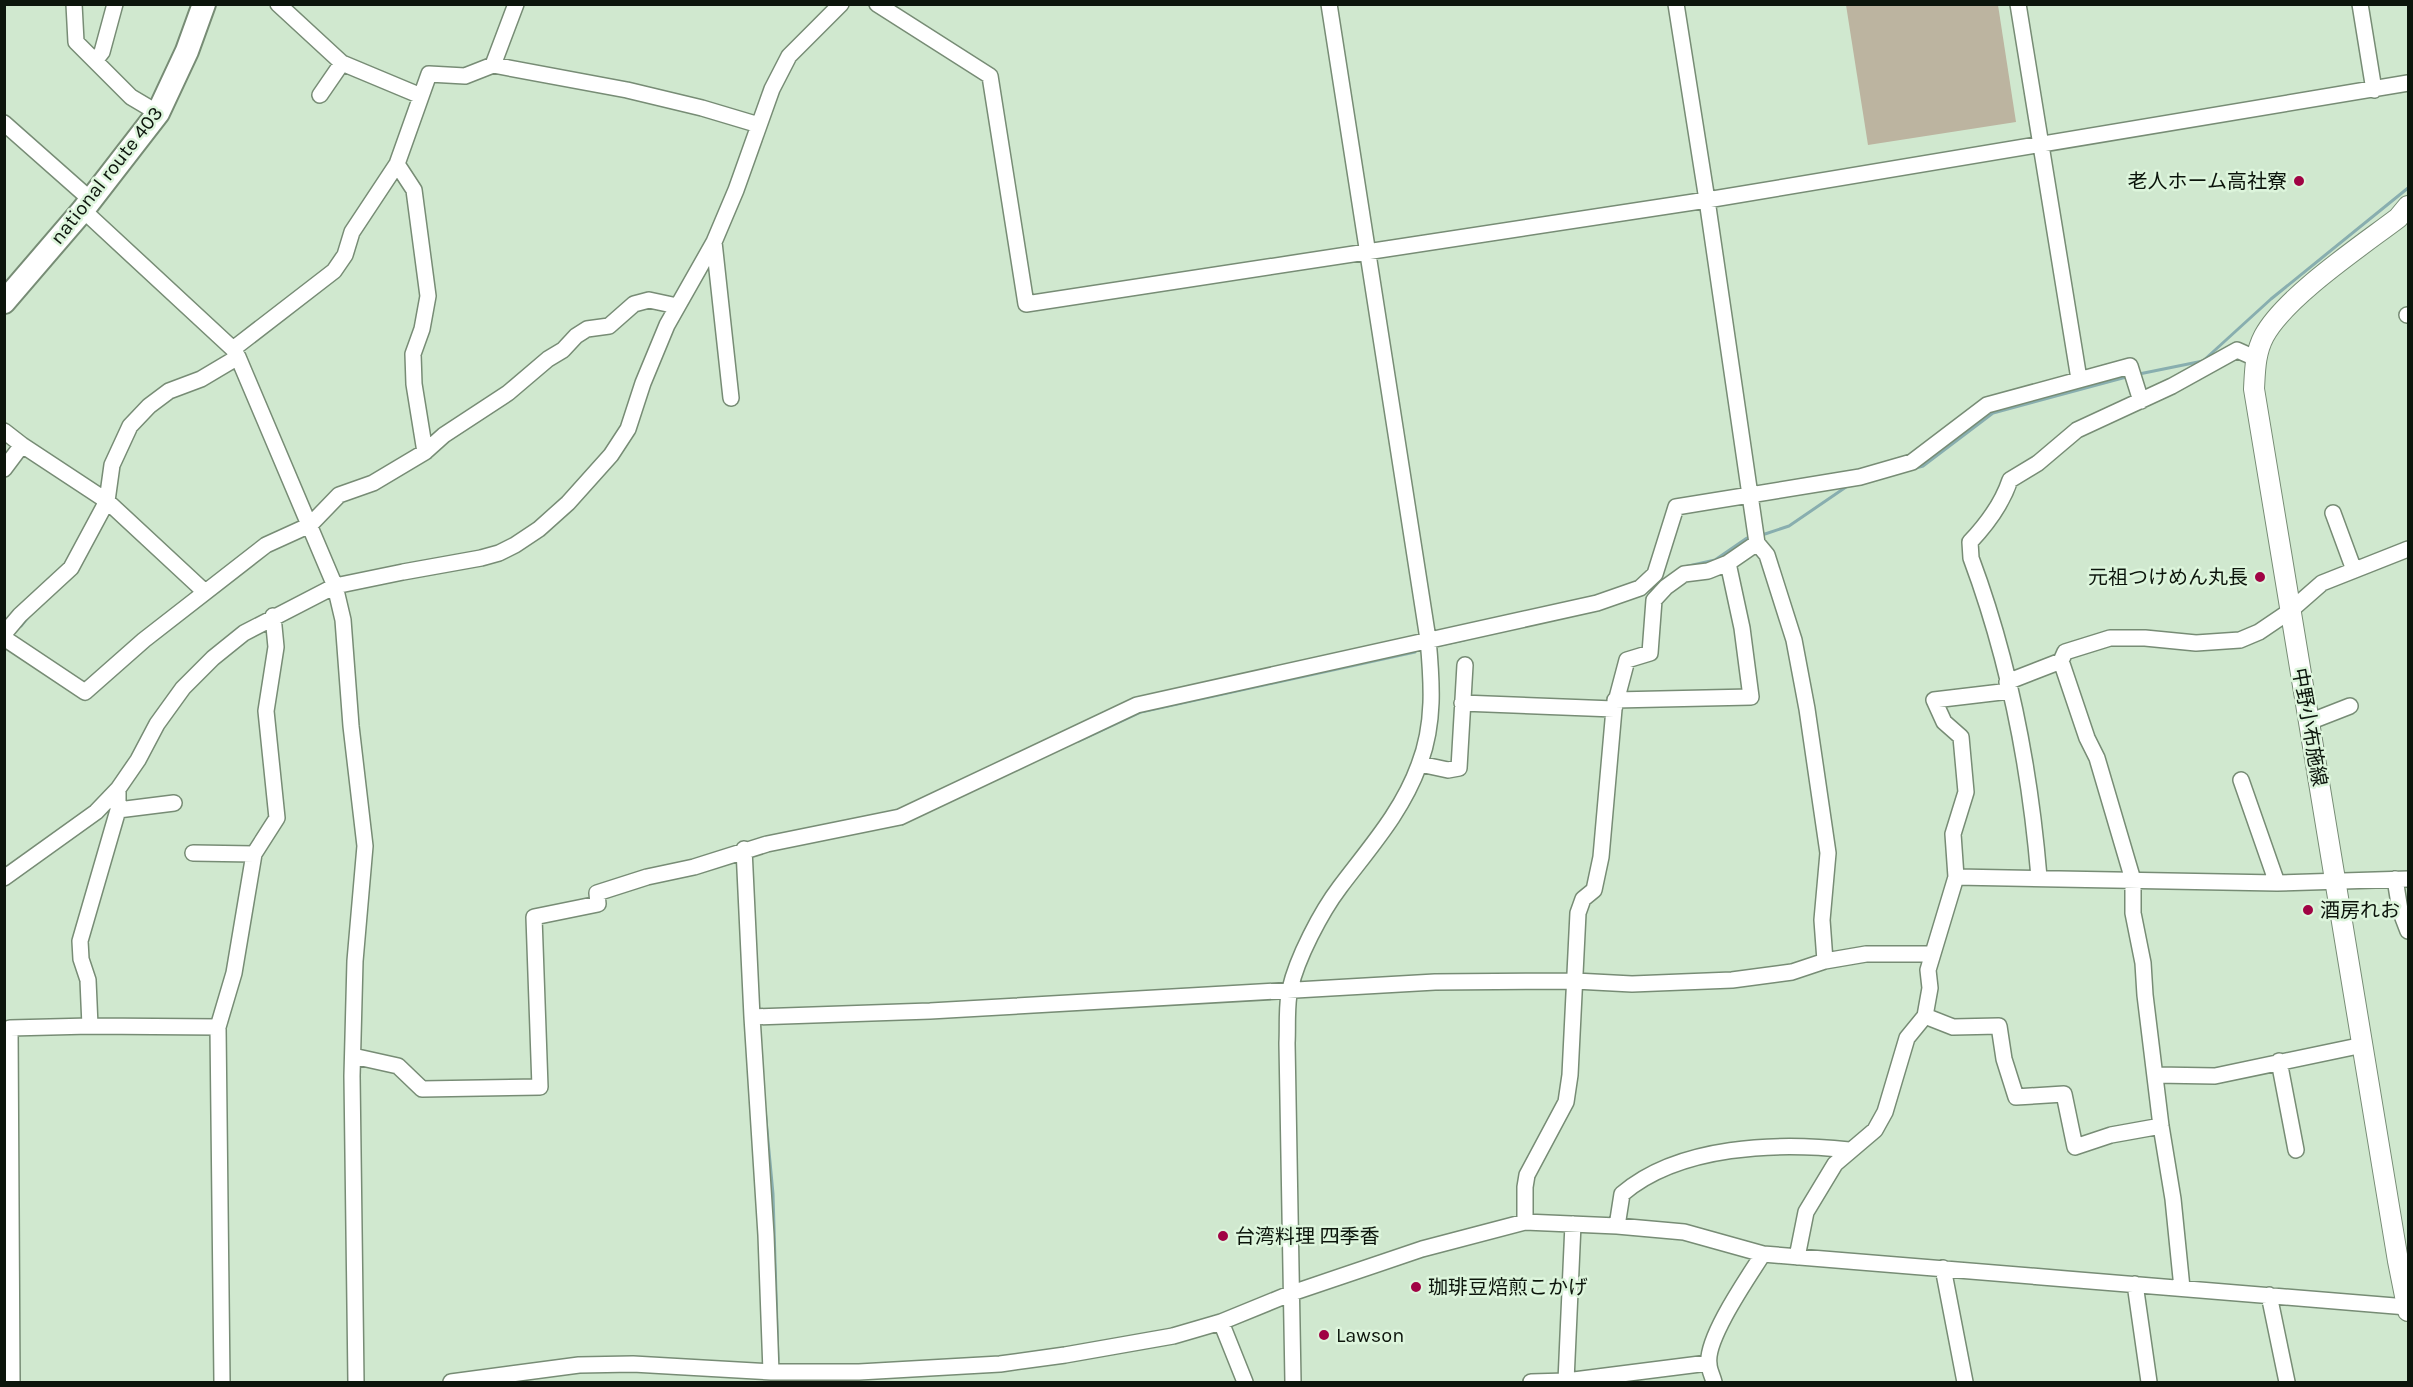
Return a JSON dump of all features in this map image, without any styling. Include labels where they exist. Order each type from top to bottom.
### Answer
[{"type":"highway","name":"national route 403","points":[[4,302],[87,205],[158,113],[187,51],[204,4]]},
{"type":"main road","name":"中野小布施線","points":[[2408,209],[2300,294],[2276,319],[2264,336],[2256,358],[2254,389],[2363,1045],[2403,1259],[2408,1309]]},
{"type":"street","points":[[74,4],[76,42],[131,97],[158,113]]},
{"type":"street","points":[[95,61],[102,52],[115,4]]},
{"type":"street","points":[[278,4],[342,63],[421,96]]},
{"type":"street","points":[[493,65],[516,4]]},
{"type":"street","points":[[4,878],[96,812],[118,789],[138,760],[157,724],[183,688],[213,657],[244,633],[335,586],[481,558],[515,545],[539,529],[568,503],[611,454],[628,429],[643,383],[667,325],[714,242],[736,190],[772,89],[789,56],[841,4]]},
{"type":"street","points":[[877,4],[990,76],[1026,304],[1707,200],[2409,83]]},
{"type":"street","points":[[1293,1383],[1287,1043],[1290,990],[1304,949],[1338,889],[1379,839],[1398,810],[1420,764],[1431,717],[1432,686],[1428,639],[1329,4]]},
{"type":"street","points":[[1676,4],[1757,543],[1767,555],[1794,640],[1809,720],[1828,853],[1822,920],[1825,961]]},
{"type":"street","points":[[2018,4],[2079,379]]},
{"type":"street","points":[[2360,4],[2374,90]]},
{"type":"street","points":[[320,95],[342,63]]},
{"type":"street","points":[[677,306],[649,300],[634,304],[609,326],[586,329],[508,393],[444,435],[425,452],[373,483],[339,495],[310,525],[266,546],[205,592],[85,692],[4,636],[20,615],[71,568],[107,501],[112,465],[130,426],[149,406],[169,392],[201,379],[334,271],[345,255],[352,232],[397,164],[429,75],[465,76],[493,65],[638,93],[702,108],[759,125]]},
{"type":"street","points":[[4,123],[235,353],[335,586],[343,620],[351,726],[365,846],[355,961],[353,1056],[356,1383]]},
{"type":"street","points":[[397,164],[414,190],[428,296],[422,329],[413,354],[414,384],[425,452]]},
{"type":"street","points":[[714,242],[731,398]]},
{"type":"street","points":[[2039,877],[2035,823],[2027,769],[2008,686],[1971,558],[1970,542],[1988,524],[2010,480],[2038,463],[2077,430],[2141,401],[2237,350],[2256,358]]},
{"type":"street","points":[[353,1056],[398,1066],[422,1089],[540,1087],[534,916],[598,904],[597,893],[647,877],[693,867],[744,849],[900,817],[1137,705],[1597,603],[1640,588],[1655,574],[1676,507],[1860,477],[1912,462],[1987,405],[2130,366],[2141,401]]},
{"type":"street","points":[[4,431],[107,501],[205,592]]},
{"type":"street","points":[[4,469],[22,445]]},
{"type":"street","points":[[2333,513],[2354,570]]},
{"type":"street","points":[[1525,1222],[1527,1174],[1566,1102],[1578,913],[1583,899],[1594,890],[1601,857],[1615,704],[1627,660],[1650,653],[1654,600],[1666,587],[1684,574],[1708,571],[1728,564],[1757,543]]},
{"type":"street","points":[[1797,1257],[1806,1212],[1835,1164],[1875,1130],[1885,1112],[1907,1038],[1925,1016],[1930,988],[1928,970],[1956,878],[1953,834],[1966,792],[1961,737],[1944,722],[1934,700],[2008,686],[2061,661],[2065,652],[2110,638],[2145,638],[2196,644],[2240,640],[2259,632],[2290,611],[2322,583],[2409,549]]},
{"type":"street","points":[[1462,703],[1615,704],[1751,697],[1742,628],[1728,564]]},
{"type":"street","points":[[222,1383],[218,1027],[234,973],[254,854],[277,818],[266,711],[276,647],[273,616]]},
{"type":"street","points":[[2061,661],[2087,738],[2097,758],[2133,880],[2133,913],[2143,963],[2145,995],[2161,1126],[2173,1199],[2182,1288]]},
{"type":"street","points":[[1420,764],[1448,770],[1459,768],[1465,665]]},
{"type":"street","points":[[2309,722],[2350,706]]},
{"type":"street","points":[[2241,780],[2277,883]]},
{"type":"street","points":[[90,1026],[88,980],[81,959],[80,941],[118,810],[118,789]]},
{"type":"street","points":[[118,810],[174,803]]},
{"type":"street","points":[[744,849],[766,1235],[771,1371]]},
{"type":"street","points":[[193,853],[254,854]]},
{"type":"street","points":[[1956,878],[2039,877],[2277,883],[2402,879],[2400,910],[2409,931]]},
{"type":"street","points":[[752,1017],[930,1011],[1435,982],[1575,981],[1632,984],[1732,980],[1792,972],[1825,961],[1866,954],[1898,952],[1932,954]]},
{"type":"street","points":[[1925,1016],[1953,1027],[1999,1026],[2004,1059],[2016,1097],[2064,1094],[2075,1147],[2111,1135],[2161,1126]]},
{"type":"street","points":[[12,1383],[10,1028],[218,1027]]},
{"type":"street","points":[[2156,1076],[2215,1076],[2363,1045]]},
{"type":"street","points":[[2279,1061],[2296,1150]]},
{"type":"street","points":[[1617,1226],[1622,1194],[1634,1184],[1683,1161],[1706,1155],[1805,1145],[1849,1150]]},
{"type":"street","points":[[451,1383],[579,1365],[633,1364],[771,1371],[859,1372],[1000,1364],[1173,1336],[1221,1322],[1292,1293],[1422,1249],[1525,1222],[1684,1232],[1763,1254],[2269,1295],[2408,1309]]},
{"type":"street","points":[[1566,1381],[1573,1224]]},
{"type":"street","points":[[1714,1383],[1708,1363],[1716,1335],[1737,1294],[1763,1254]]},
{"type":"street","points":[[1943,1268],[1965,1383]]},
{"type":"street","points":[[2134,1284],[2149,1383]]},
{"type":"street","points":[[2269,1295],[2287,1383]]},
{"type":"street","points":[[1221,1322],[1245,1383]]},
{"type":"street","points":[[1531,1383],[1566,1381],[1708,1363]]},
{"type":"shaded area","points":[[1846,5],[1998,5],[2016,122],[1868,145]]},
{"type":"waterway","points":[[2139,374],[2203,361],[2271,299],[2408,188]]},
{"type":"waterway","points":[[1916,468],[1923,466],[1993,413],[2130,376]]},
{"type":"waterway","points":[[1765,534],[1789,526],[1846,487]]},
{"type":"waterway","points":[[1684,567],[1715,560],[1747,538]]},
{"type":"waterway","points":[[1647,591],[1661,582]]},
{"type":"waterway","points":[[21,626],[29,616]]},
{"type":"waterway","points":[[1440,645],[1464,640]]},
{"type":"waterway","points":[[1079,741],[1141,712],[1415,652]]},
{"type":"waterway","points":[[765,1109],[773,1194],[778,1360]]},
{"type":"place","name":"老人ホーム高社寮","points":[[2299,181]]},
{"type":"place","name":"元祖つけめん丸長","points":[[2260,577]]},
{"type":"place","name":"酒房れお","points":[[2308,910]]},
{"type":"place","name":"台湾料理 四季香","points":[[1223,1236]]},
{"type":"place","name":"珈琲豆焙煎こかげ","points":[[1416,1287]]},
{"type":"place","name":"Lawson","points":[[1324,1335]]}]
